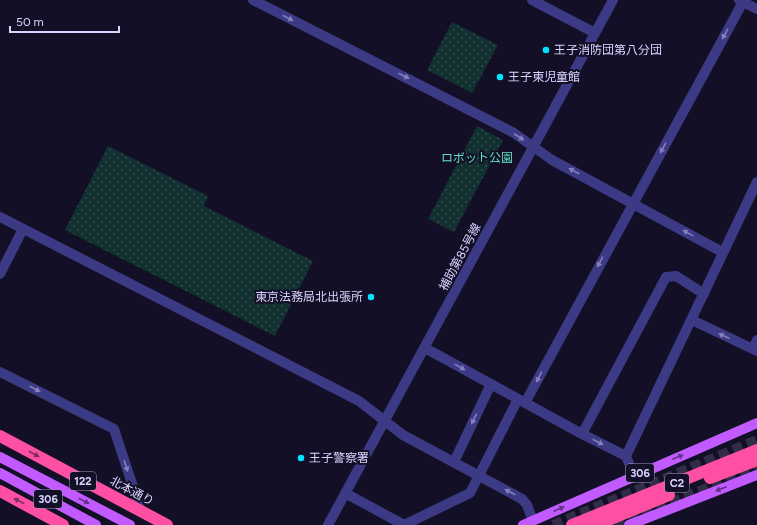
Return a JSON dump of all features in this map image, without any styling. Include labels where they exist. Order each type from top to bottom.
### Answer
[{"type":"highway","name":"北本通り","points":[[0,436],[167,525]]},
{"type":"highway","name":"C2","points":[[598,521],[757,450]]},
{"type":"highway","name":"C2","points":[[572,525],[598,521],[757,460]]},
{"type":"highway","points":[[0,491],[63,525]]},
{"type":"main road","name":"306","points":[[523,525],[757,423]]},
{"type":"main road","name":"306","points":[[0,457],[130,525]]},
{"type":"main road","name":"306","points":[[0,473],[96,525]]},
{"type":"main road","points":[[629,525],[757,475]]},
{"type":"street","points":[[253,0],[514,133],[552,160],[722,252]]},
{"type":"street","points":[[532,0],[595,33]]},
{"type":"street","name":"補助第85号線","points":[[328,525],[613,0]]},
{"type":"street","points":[[345,493],[404,525],[470,493],[632,203],[742,1],[757,9]]},
{"type":"street","points":[[626,456],[692,320],[722,252],[757,182]]},
{"type":"street","points":[[0,218],[358,401],[403,435],[522,499],[527,505],[533,520]]},
{"type":"street","points":[[0,274],[23,229]]},
{"type":"street","points":[[582,434],[666,277],[676,276],[704,294]]},
{"type":"street","points":[[692,320],[756,347]]},
{"type":"street","points":[[425,348],[582,434],[626,456],[634,476]]},
{"type":"street","points":[[0,372],[114,429],[141,511]]},
{"type":"street","points":[[454,462],[491,384]]},
{"type":"green space","points":[[452,22],[498,45],[472,93],[427,70]]},
{"type":"green space","name":"ロボット公園","points":[[477,126],[503,140],[454,232],[428,219]]},
{"type":"green space","points":[[108,146],[208,196],[204,206],[313,261],[275,336],[65,230]]},
{"type":"tunnel","points":[[553,525],[757,440]]},
{"type":"tunnel","points":[[615,525],[757,468]]},
{"type":"place","name":"王子消防団第八分団","points":[[546,50]]},
{"type":"place","name":"王子東児童館","points":[[500,77]]},
{"type":"place","name":"東京法務局北出張所","points":[[371,297]]},
{"type":"place","name":"王子警察署","points":[[301,458]]}]
